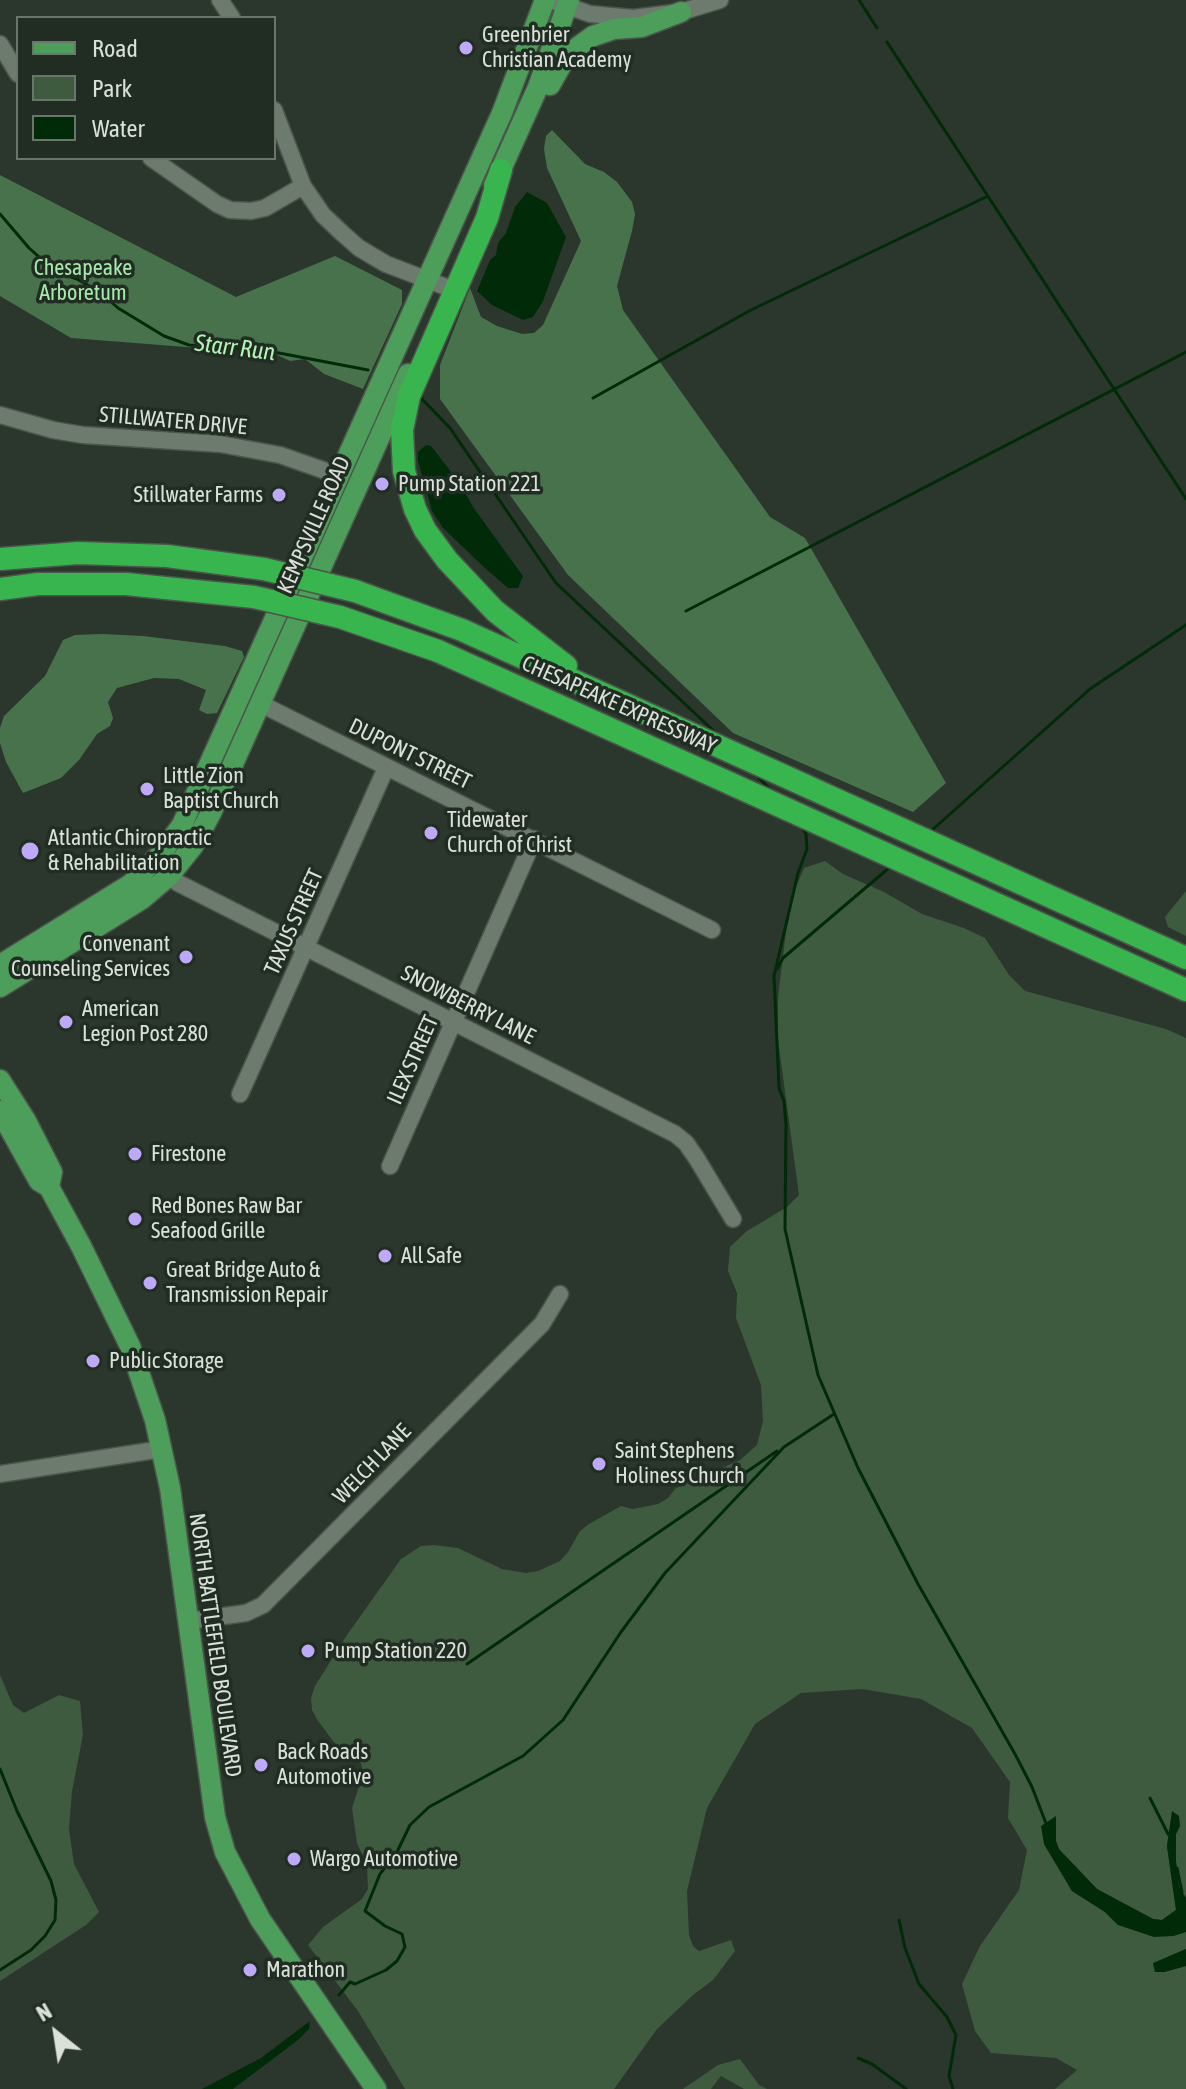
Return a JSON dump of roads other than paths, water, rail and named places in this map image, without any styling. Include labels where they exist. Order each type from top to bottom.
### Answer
[{"type":"highway","points":[[501,170],[487,218],[409,396],[402,430],[402,451],[404,471],[415,509],[435,545],[462,578],[528,638],[587,679],[649,707],[726,750]]},
{"type":"highway","name":"CHESAPEAKE EXPRESSWAY","points":[[0,559],[78,553],[142,555],[264,569],[355,591],[462,630],[1186,958]]},
{"type":"highway","points":[[0,597],[53,584]]},
{"type":"highway","name":"CHESAPEAKE EXPRESSWAY","points":[[0,589],[53,584],[126,584],[254,597],[340,617],[438,651],[1186,990]]},
{"type":"main road","name":"KEMPSVILLE ROAD","points":[[0,965],[131,884],[161,869],[191,809],[338,479],[437,284],[501,170],[538,87],[558,2]]},
{"type":"main road","name":"KEMPSVILLE ROAD","points":[[0,987],[128,910],[161,869],[203,830],[326,556],[437,284],[502,113],[558,2]]},
{"type":"main road","points":[[515,138],[547,90],[560,63],[576,47],[603,32],[642,27],[681,12]]},
{"type":"main road","points":[[326,556],[326,539],[343,494],[343,486],[338,479]]},
{"type":"main road","name":"NORTH BATTLEFIELD BOULEVARD","points":[[0,1080],[26,1121],[52,1172],[49,1187]]},
{"type":"main road","name":"NORTH BATTLEFIELD BOULEVARD","points":[[0,1111],[39,1181],[49,1187],[130,1346],[152,1410],[170,1488],[215,1817],[225,1852],[260,1919],[376,2089]]},
{"type":"street","points":[[558,2],[611,17],[681,12],[720,0]]},
{"type":"street","points":[[0,44],[16,71]]},
{"type":"street","points":[[276,115],[303,186],[323,215],[359,248],[386,264],[437,284]]},
{"type":"street","points":[[154,160],[230,210],[265,208],[303,186]]},
{"type":"street","name":"STILLWATER DRIVE","points":[[0,415],[53,430],[116,438],[220,444],[280,455],[323,470],[338,479]]},
{"type":"street","name":"DUPONT STREET","points":[[261,704],[712,930]]},
{"type":"street","name":"TAXUS STREET","points":[[240,1094],[386,768]]},
{"type":"street","name":"ILEX STREET","points":[[390,1166],[534,839]]},
{"type":"street","name":"SNOWBERRY LANE","points":[[161,869],[675,1134],[697,1159],[733,1219]]},
{"type":"street","name":"WELCH LANE","points":[[188,1621],[246,1613],[263,1605],[549,1316],[560,1294]]},
{"type":"street","points":[[0,1474],[162,1449]]},
{"type":"water","points":[[527,192],[547,203],[566,237],[543,301],[533,317],[523,320],[492,305],[477,291],[490,260],[496,255],[498,243],[506,233],[515,207]]},
{"type":"water","points":[[426,445],[431,446],[459,482],[473,507],[523,576],[518,588],[508,588],[486,569],[443,528],[432,511],[418,461],[418,452]]},
{"type":"water","points":[[1172,1811],[1179,1816],[1176,1861],[1179,1887],[1186,1898],[1186,1932],[1173,1936],[1154,1937],[1118,1925],[1105,1912],[1072,1891],[1044,1844],[1041,1826],[1056,1816],[1059,1849],[1097,1889],[1153,1919],[1162,1920],[1176,1910],[1167,1846]]},
{"type":"water","points":[[1186,1949],[1186,1966],[1155,1972],[1153,1963]]},
{"type":"water","points":[[310,2021],[309,2029],[298,2040],[233,2089],[202,2089],[261,2058]]},
{"type":"waterway","points":[[859,0],[877,28]]},
{"type":"waterway","points":[[887,42],[1186,499]]},
{"type":"waterway","points":[[593,398],[751,310],[988,196]]},
{"type":"waterway","name":"Starr Run","points":[[0,214],[29,248],[55,271],[101,293],[118,308],[164,336],[189,345],[279,353],[368,370]]},
{"type":"waterway","points":[[686,611],[1186,352]]},
{"type":"waterway","points":[[421,398],[450,428],[556,583],[718,735]]},
{"type":"waterway","points":[[931,831],[1090,689],[1186,625]]},
{"type":"waterway","points":[[756,775],[773,792]]},
{"type":"waterway","points":[[802,827],[807,849],[798,873],[774,976],[779,1088],[784,1101],[786,1124],[785,1229],[818,1375],[858,1468],[918,1584],[1015,1754],[1047,1826]]},
{"type":"waterway","points":[[777,969],[783,958],[890,867]]},
{"type":"waterway","points":[[784,1447],[834,1414]]},
{"type":"waterway","points":[[339,1995],[350,1982],[355,1984],[386,1970],[397,1961],[405,1947],[402,1934],[365,1911],[380,1874],[397,1852],[410,1825],[429,1807],[523,1756],[563,1720],[621,1632],[665,1573],[784,1447]]},
{"type":"waterway","points":[[467,1664],[777,1451]]},
{"type":"waterway","points":[[0,1769],[51,1881],[56,1900],[55,1920],[45,1936],[31,1950],[0,1970]]},
{"type":"waterway","points":[[1150,1798],[1168,1834]]},
{"type":"waterway","points":[[1177,1868],[1182,1892]]},
{"type":"waterway","points":[[899,1920],[905,1948],[919,1984],[947,2017],[956,2035],[949,2076],[953,2089]]},
{"type":"waterway","points":[[858,2058],[872,2064],[906,2089]]},
{"type":"place","name":"Greenbrier Christian Academy","points":[[466,48]]},
{"type":"place","name":"Pump Station 221","points":[[382,484]]},
{"type":"place","name":"Stillwater Farms","points":[[279,495]]},
{"type":"place","name":"Little Zion Baptist Church","points":[[147,789]]},
{"type":"place","name":"Tidewater Church of Christ","points":[[431,833]]},
{"type":"place","name":"Atlantic Chiropractic & Rehabilitation","points":[[30,851]]},
{"type":"place","name":"Convenant Counseling Services","points":[[186,957]]},
{"type":"place","name":"American Legion Post 280","points":[[66,1022]]},
{"type":"place","name":"Firestone","points":[[135,1154]]},
{"type":"place","name":"Red Bones Raw Bar Seafood Grille","points":[[135,1219]]},
{"type":"place","name":"All Safe","points":[[385,1256]]},
{"type":"place","name":"Great Bridge Auto & Transmission Repair","points":[[150,1283]]},
{"type":"place","name":"Public Storage","points":[[93,1361]]},
{"type":"place","name":"Saint Stephens Holiness Church","points":[[599,1464]]},
{"type":"place","name":"Pump Station 220","points":[[308,1651]]},
{"type":"place","name":"Back Roads Automotive","points":[[261,1765]]},
{"type":"place","name":"Wargo Automotive","points":[[294,1859]]},
{"type":"place","name":"Marathon","points":[[250,1970]]},
{"type":"park label","name":"Chesapeake Arboretum","points":[[83,280]]}]
